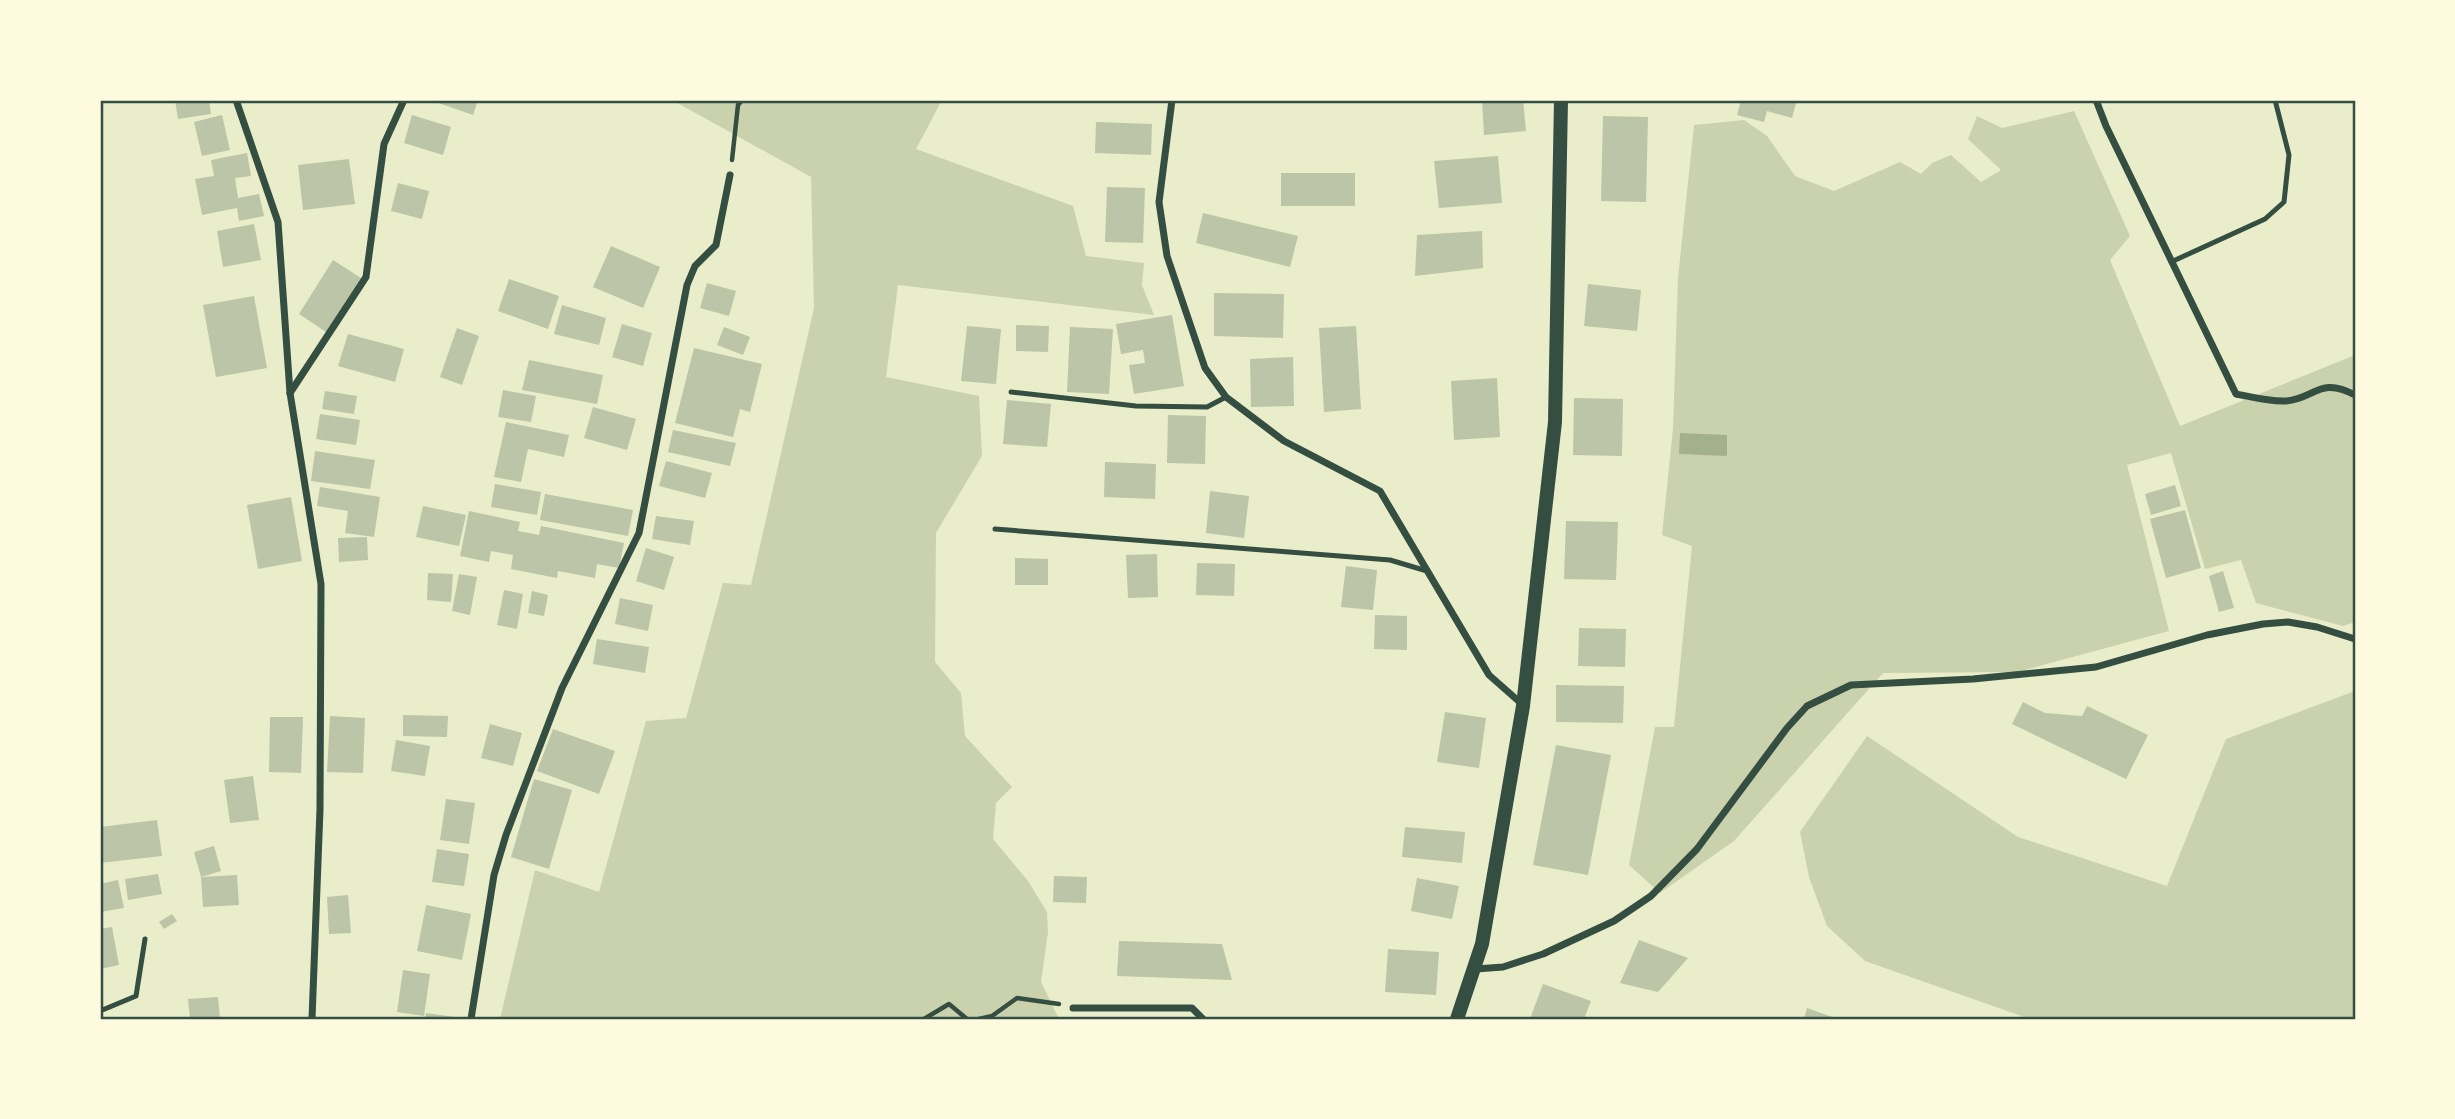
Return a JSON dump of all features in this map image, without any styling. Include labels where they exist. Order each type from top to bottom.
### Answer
[{"type":"main road","points":[[1457,1019],[1476,969],[1523,706],[1555,422],[1561,100]]},
{"type":"street","points":[[236,100],[278,222],[290,393],[321,584],[320,809],[312,1019]]},
{"type":"street","points":[[290,393],[366,278],[384,144],[404,100]]},
{"type":"street","points":[[1172,100],[1159,202],[1167,256],[1205,368],[1226,397],[1284,441],[1380,491],[1428,571],[1458,628],[1489,675],[1523,706]]},
{"type":"street","points":[[2096,100],[2236,394],[2284,401],[2316,388],[2332,387],[2355,394]]},
{"type":"street","points":[[471,1019],[494,875],[506,835],[562,688],[639,533],[687,285],[695,266],[716,245],[730,175]]},
{"type":"street","points":[[1476,969],[1503,967],[1543,954],[1614,921],[1651,896],[1698,849],[1787,728],[1807,706],[1851,685],[1973,679],[2096,667],[2207,635],[2263,624],[2288,622],[2317,627],[2355,639]]},
{"type":"street","points":[[1073,1008],[1192,1008],[1203,1019]]},
{"type":"lane","points":[[2171,262],[2265,219],[2284,202],[2289,155],[2275,100]]},
{"type":"lane","points":[[1011,392],[1136,406],[1207,407],[1226,397]]},
{"type":"lane","points":[[995,529],[1380,559],[1428,571]]},
{"type":"lane","points":[[100,1011],[136,996],[145,939]]},
{"type":"path","points":[[730,175],[738,105],[742,100]]},
{"type":"path","points":[[979,1019],[992,1016],[1017,998],[1041,999],[1073,1008]]},
{"type":"path","points":[[924,1019],[949,1004],[967,1019]]},
{"type":"shaded area","points":[[672,100],[942,100],[916,149],[1073,206],[1086,256],[1144,263],[1142,285],[1154,315],[898,285],[886,377],[979,396],[982,456],[936,533],[935,662],[961,693],[965,736],[1012,787],[996,803],[993,839],[1028,881],[1047,912],[1048,932],[1041,982],[1059,1019],[500,1019],[535,870],[599,892],[646,721],[686,718],[723,583],[751,585],[814,308],[811,177]]},
{"type":"shaded area","points":[[2074,111],[2130,236],[2110,260],[2180,426],[2355,355],[2355,622],[2343,626],[2256,603],[2241,560],[2205,569],[2171,453],[2127,465],[2169,631],[2017,672],[1883,673],[1734,841],[1660,893],[1629,865],[1655,727],[1674,727],[1692,546],[1662,535],[1673,429],[1678,278],[1694,125],[1744,120],[1767,136],[1795,176],[1834,191],[1900,162],[1921,174],[1932,163],[1951,155],[1981,182],[2001,170],[1968,139],[1977,116],[2002,128]]},
{"type":"shaded area","points":[[1680,433],[1727,435],[1727,456],[1679,454]]},
{"type":"shaded area","points":[[2355,691],[2355,1019],[2030,1019],[1865,961],[1827,926],[1809,877],[1800,832],[1867,736],[2018,837],[2167,886],[2226,739]]},
{"type":"building","points":[[175,100],[209,100],[211,114],[178,119]]},
{"type":"building","points":[[430,100],[478,100],[473,115]]},
{"type":"building","points":[[1482,100],[1523,100],[1526,131],[1484,135]]},
{"type":"building","points":[[1741,100],[1797,100],[1792,118],[1767,111],[1764,122],[1737,115]]},
{"type":"building","points":[[222,115],[230,150],[202,156],[194,122]]},
{"type":"building","points":[[412,115],[451,127],[443,155],[404,143]]},
{"type":"building","points":[[1603,116],[1648,117],[1646,202],[1601,201]]},
{"type":"building","points":[[1096,122],[1152,124],[1151,155],[1095,153]]},
{"type":"building","points":[[247,153],[251,176],[235,178],[238,198],[259,194],[264,216],[239,221],[237,208],[202,215],[195,179],[214,176],[211,160]]},
{"type":"building","points":[[1498,156],[1502,203],[1439,208],[1434,161]]},
{"type":"building","points":[[349,159],[355,204],[303,210],[298,165]]},
{"type":"building","points":[[1281,173],[1355,173],[1355,206],[1281,206]]},
{"type":"building","points":[[398,183],[429,191],[422,219],[391,211]]},
{"type":"building","points":[[1107,187],[1145,188],[1143,243],[1105,242]]},
{"type":"building","points":[[1203,213],[1298,236],[1290,267],[1196,243]]},
{"type":"building","points":[[254,224],[261,260],[223,267],[217,231]]},
{"type":"building","points":[[1482,231],[1483,268],[1415,276],[1417,235]]},
{"type":"building","points":[[611,246],[660,267],[643,308],[593,287]]},
{"type":"building","points":[[333,260],[361,278],[326,332],[299,314]]},
{"type":"building","points":[[509,279],[559,296],[548,329],[498,311]]},
{"type":"building","points":[[707,283],[736,291],[729,316],[700,308]]},
{"type":"building","points":[[1588,284],[1641,290],[1637,331],[1584,326]]},
{"type":"building","points":[[1214,293],[1284,294],[1283,338],[1214,336]]},
{"type":"building","points":[[254,296],[267,368],[216,377],[203,305]]},
{"type":"building","points":[[562,305],[606,318],[599,345],[554,334]]},
{"type":"building","points":[[1172,315],[1184,386],[1134,394],[1129,365],[1145,363],[1143,350],[1121,354],[1116,324]]},
{"type":"building","points":[[622,324],[652,333],[643,366],[612,357]]},
{"type":"building","points":[[1016,325],[1049,326],[1048,352],[1016,351]]},
{"type":"building","points":[[967,326],[1001,329],[996,384],[961,381]]},
{"type":"building","points":[[1356,326],[1361,409],[1324,412],[1319,328]]},
{"type":"building","points":[[724,327],[750,337],[743,355],[717,345]]},
{"type":"building","points":[[1070,327],[1113,329],[1109,394],[1067,392]]},
{"type":"building","points":[[457,328],[479,336],[462,385],[440,377]]},
{"type":"building","points":[[348,334],[404,349],[395,382],[338,366]]},
{"type":"building","points":[[694,348],[762,364],[750,412],[740,409],[733,437],[675,423]]},
{"type":"building","points":[[1293,357],[1294,406],[1251,407],[1250,359]]},
{"type":"building","points":[[529,360],[603,375],[597,404],[522,390]]},
{"type":"building","points":[[1497,378],[1500,437],[1454,440],[1451,381]]},
{"type":"building","points":[[503,390],[536,396],[531,422],[498,417]]},
{"type":"building","points":[[325,391],[357,396],[354,414],[322,409]]},
{"type":"building","points":[[1574,398],[1623,399],[1622,456],[1573,455]]},
{"type":"building","points":[[1007,400],[1051,404],[1047,447],[1003,444]]},
{"type":"building","points":[[593,407],[636,419],[627,450],[584,438]]},
{"type":"building","points":[[320,414],[360,420],[356,445],[316,439]]},
{"type":"building","points":[[1168,415],[1206,416],[1205,464],[1167,463]]},
{"type":"building","points":[[506,422],[569,435],[564,457],[528,449],[521,482],[494,477]]},
{"type":"building","points":[[673,430],[736,443],[730,466],[668,452]]},
{"type":"building","points":[[315,451],[375,460],[370,489],[311,481]]},
{"type":"building","points":[[666,461],[712,473],[705,498],[659,486]]},
{"type":"building","points":[[1105,462],[1156,464],[1155,499],[1104,497]]},
{"type":"building","points":[[495,484],[541,492],[537,515],[491,507]]},
{"type":"building","points":[[2175,485],[2181,506],[2151,515],[2145,494]]},
{"type":"building","points":[[320,487],[380,497],[374,537],[345,533],[348,511],[317,506]]},
{"type":"building","points":[[1210,491],[1249,496],[1244,538],[1206,533]]},
{"type":"building","points":[[545,494],[633,510],[628,536],[540,520]]},
{"type":"building","points":[[291,497],[302,561],[258,569],[247,505]]},
{"type":"building","points":[[423,506],[466,515],[459,546],[416,537]]},
{"type":"building","points":[[2185,510],[2201,568],[2166,578],[2150,519]]},
{"type":"building","points":[[469,511],[520,522],[518,531],[539,535],[541,526],[624,543],[619,568],[597,564],[595,578],[558,571],[557,578],[511,569],[513,555],[491,551],[489,562],[460,556]]},
{"type":"building","points":[[656,516],[694,521],[690,545],[652,539]]},
{"type":"building","points":[[1566,521],[1618,522],[1616,580],[1564,579]]},
{"type":"building","points":[[367,537],[368,560],[339,562],[338,538]]},
{"type":"building","points":[[646,548],[674,557],[664,590],[636,581]]},
{"type":"building","points":[[1157,554],[1158,597],[1128,598],[1126,555]]},
{"type":"building","points":[[1015,558],[1048,559],[1048,585],[1015,585]]},
{"type":"building","points":[[1197,563],[1235,564],[1234,596],[1196,595]]},
{"type":"building","points":[[1346,566],[1377,570],[1373,610],[1341,607]]},
{"type":"building","points":[[2223,571],[2234,608],[2219,612],[2209,576]]},
{"type":"building","points":[[428,573],[453,574],[451,602],[427,600]]},
{"type":"building","points":[[459,574],[477,577],[470,615],[452,611]]},
{"type":"building","points":[[504,590],[523,594],[517,629],[497,625]]},
{"type":"building","points":[[532,591],[548,595],[544,616],[528,613]]},
{"type":"building","points":[[620,598],[653,605],[648,631],[615,624]]},
{"type":"building","points":[[1375,615],[1407,616],[1407,650],[1374,649]]},
{"type":"building","points":[[1579,628],[1626,629],[1625,667],[1578,666]]},
{"type":"building","points":[[597,639],[649,647],[645,673],[593,664]]},
{"type":"building","points":[[1556,685],[1624,686],[1623,723],[1556,722]]},
{"type":"building","points":[[2023,702],[2045,713],[2082,716],[2087,706],[2148,735],[2126,779],[2012,724]]},
{"type":"building","points":[[1445,712],[1486,718],[1479,768],[1437,762]]},
{"type":"building","points":[[403,715],[448,716],[447,737],[403,736]]},
{"type":"building","points":[[330,716],[365,718],[363,773],[327,772]]},
{"type":"building","points":[[270,717],[303,717],[301,773],[269,772]]},
{"type":"building","points":[[490,724],[522,733],[513,766],[481,758]]},
{"type":"building","points":[[553,729],[615,751],[599,794],[537,771]]},
{"type":"building","points":[[396,740],[430,746],[425,776],[391,771]]},
{"type":"building","points":[[1556,745],[1611,755],[1588,875],[1533,865]]},
{"type":"building","points":[[253,776],[259,820],[230,823],[224,780]]},
{"type":"building","points":[[534,779],[572,790],[549,869],[511,857]]},
{"type":"building","points":[[446,799],[475,803],[469,844],[440,840]]},
{"type":"building","points":[[157,820],[162,856],[100,863],[100,827]]},
{"type":"building","points":[[1405,827],[1465,832],[1462,863],[1402,857]]},
{"type":"building","points":[[214,846],[221,871],[201,877],[194,852]]},
{"type":"building","points":[[437,849],[469,854],[464,886],[432,882]]},
{"type":"building","points":[[158,874],[162,894],[128,900],[125,879]]},
{"type":"building","points":[[237,875],[239,905],[203,907],[201,877]]},
{"type":"building","points":[[1054,876],[1087,877],[1086,903],[1053,902]]},
{"type":"building","points":[[1417,878],[1459,886],[1452,919],[1411,911]]},
{"type":"building","points":[[118,880],[124,908],[100,912],[100,884]]},
{"type":"building","points":[[348,895],[351,933],[329,934],[327,897]]},
{"type":"building","points":[[426,905],[471,914],[462,960],[417,951]]},
{"type":"building","points":[[172,914],[177,921],[164,929],[159,922]]},
{"type":"building","points":[[112,927],[119,965],[100,969],[100,929]]},
{"type":"building","points":[[1639,940],[1688,958],[1658,992],[1620,983]]},
{"type":"building","points":[[1119,941],[1222,944],[1232,980],[1117,976]]},
{"type":"building","points":[[1388,949],[1439,952],[1436,995],[1385,992]]},
{"type":"building","points":[[403,970],[430,974],[424,1016],[397,1012]]},
{"type":"building","points":[[1543,984],[1591,1001],[1584,1019],[1530,1019]]},
{"type":"building","points":[[218,997],[220,1019],[190,1019],[188,999]]},
{"type":"building","points":[[1807,1008],[1838,1019],[1804,1019]]},
{"type":"building","points":[[426,1013],[455,1017],[455,1019],[425,1019]]}]
